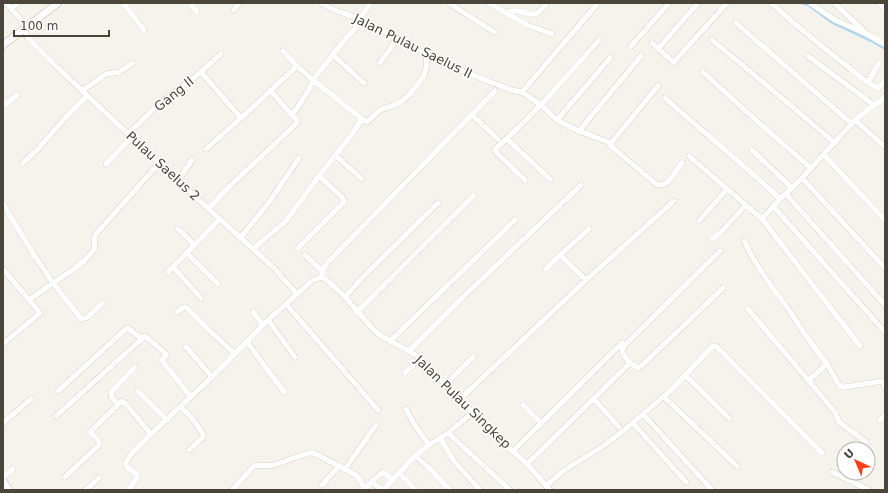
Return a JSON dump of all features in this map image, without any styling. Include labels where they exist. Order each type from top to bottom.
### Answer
[{"type":"street","points":[[6,3],[26,27]]},
{"type":"street","points":[[11,9],[18,3]]},
{"type":"street","points":[[3,45],[58,3]]},
{"type":"street","points":[[123,3],[144,30]]},
{"type":"street","points":[[190,3],[196,12]]},
{"type":"street","points":[[234,10],[239,3]]},
{"type":"street","name":"Jalan Pulau Saelus II","points":[[321,3],[335,10],[360,18],[445,64],[511,90],[522,92],[557,120],[579,131],[611,143]]},
{"type":"street","points":[[291,115],[308,91],[313,80],[354,30],[360,18],[371,3]]},
{"type":"street","points":[[449,3],[494,32]]},
{"type":"street","points":[[489,3],[527,25],[552,34]]},
{"type":"street","points":[[507,14],[511,11],[534,14],[539,12],[547,3]]},
{"type":"street","points":[[522,92],[598,3]]},
{"type":"street","points":[[631,46],[669,3]]},
{"type":"street","points":[[658,49],[698,3]]},
{"type":"street","points":[[652,43],[673,62],[676,62],[728,3]]},
{"type":"street","points":[[771,3],[832,55],[868,82],[877,88],[885,82]]},
{"type":"street","points":[[810,3],[834,20],[867,34],[885,44]]},
{"type":"street","points":[[834,3],[867,34]]},
{"type":"street","points":[[878,3],[885,9]]},
{"type":"street","points":[[736,23],[885,147]]},
{"type":"street","name":"Pulau Saelus 2","points":[[26,27],[28,38]]},
{"type":"street","name":"Pulau Saelus 2","points":[[17,34],[28,38],[87,96],[274,268],[298,294]]},
{"type":"street","points":[[380,63],[397,39]]},
{"type":"street","points":[[525,180],[495,151],[495,149],[541,106],[599,40]]},
{"type":"street","points":[[712,40],[835,143]]},
{"type":"street","points":[[283,50],[297,66],[313,80],[367,122],[380,110],[395,105],[409,95],[424,76],[426,68],[426,55]]},
{"type":"street","name":"Gang II","points":[[106,164],[160,103],[195,77],[221,54]]},
{"type":"street","points":[[333,55],[364,83]]},
{"type":"street","points":[[579,131],[641,56]]},
{"type":"street","points":[[808,56],[874,105]]},
{"type":"street","points":[[557,120],[610,58]]},
{"type":"street","points":[[82,91],[106,74],[119,72],[133,63]]},
{"type":"street","points":[[868,82],[879,64]]},
{"type":"street","points":[[206,149],[297,66]]},
{"type":"street","points":[[201,72],[241,118]]},
{"type":"street","points":[[703,72],[811,168]]},
{"type":"street","points":[[658,86],[610,145],[656,184],[662,185],[668,182],[682,163]]},
{"type":"street","points":[[209,208],[230,186],[297,123],[298,121],[270,91]]},
{"type":"street","points":[[128,490],[138,477],[127,467],[126,462],[132,453],[212,377],[268,320],[309,283],[322,274],[327,263],[495,91]]},
{"type":"street","points":[[3,106],[17,95]]},
{"type":"street","points":[[23,163],[87,96]]},
{"type":"street","points":[[665,98],[780,199]]},
{"type":"street","points":[[762,219],[854,122],[874,105],[884,101]]},
{"type":"street","points":[[472,115],[498,140]]},
{"type":"street","points":[[253,249],[286,221],[362,119]]},
{"type":"street","points":[[507,139],[550,179]]},
{"type":"street","points":[[752,150],[792,188]]},
{"type":"street","points":[[335,155],[362,179]]},
{"type":"street","points":[[824,155],[885,220]]},
{"type":"street","points":[[690,156],[762,219],[860,346]]},
{"type":"street","points":[[241,237],[270,201],[299,158]]},
{"type":"street","points":[[178,181],[192,160]]},
{"type":"street","points":[[29,300],[74,269],[93,251],[95,246],[94,237],[96,234],[159,163]]},
{"type":"street","points":[[298,248],[344,202],[342,197],[319,176]]},
{"type":"street","points":[[802,178],[885,268]]},
{"type":"street","points":[[409,351],[463,297],[581,185]]},
{"type":"street","points":[[699,221],[727,189]]},
{"type":"street","points":[[786,194],[885,306]]},
{"type":"street","points":[[357,312],[473,196]]},
{"type":"street","points":[[459,400],[586,280],[674,201]]},
{"type":"street","points":[[345,297],[364,276],[438,203]]},
{"type":"street","points":[[3,204],[36,258],[53,283],[79,316],[82,319],[88,317],[102,303]]},
{"type":"street","points":[[712,239],[721,232],[746,205]]},
{"type":"street","points":[[773,206],[885,332]]},
{"type":"street","points":[[168,272],[220,219]]},
{"type":"street","points":[[390,341],[515,220]]},
{"type":"street","points":[[178,229],[195,245]]},
{"type":"street","points":[[546,269],[590,229]]},
{"type":"street","points":[[744,241],[754,260],[771,286],[827,364],[841,387],[883,381],[885,388]]},
{"type":"street","points":[[720,251],[622,349],[622,353],[630,363],[637,368],[640,367],[723,288]]},
{"type":"street","points":[[187,253],[218,284]]},
{"type":"street","name":"Jalan Pulau Singkep","points":[[305,255],[372,328],[381,336],[420,358],[472,413],[527,464],[548,488]]},
{"type":"street","points":[[560,255],[586,280]]},
{"type":"street","points":[[173,267],[201,298]]},
{"type":"street","points":[[3,270],[40,313],[4,341]]},
{"type":"street","points":[[286,304],[378,410]]},
{"type":"street","points":[[178,312],[186,307],[235,354]]},
{"type":"street","points":[[748,309],[835,412],[839,422],[865,441]]},
{"type":"street","points":[[253,312],[263,325]]},
{"type":"street","points":[[268,320],[295,357]]},
{"type":"street","points":[[58,391],[127,328],[142,339]]},
{"type":"street","points":[[513,451],[636,330]]},
{"type":"street","points":[[56,416],[144,336],[147,336],[165,353],[166,355],[162,360],[163,362],[191,397]]},
{"type":"street","points":[[247,342],[284,392]]},
{"type":"street","points":[[548,488],[563,471],[602,447],[664,397],[686,376],[713,346],[717,347],[822,453]]},
{"type":"street","points":[[186,347],[212,377]]},
{"type":"street","points":[[446,385],[473,357]]},
{"type":"street","points":[[405,373],[420,358]]},
{"type":"street","points":[[527,464],[630,363]]},
{"type":"street","points":[[808,380],[827,364]]},
{"type":"street","points":[[118,404],[110,394],[135,367]]},
{"type":"street","points":[[686,376],[729,418]]},
{"type":"street","points":[[138,392],[167,420]]},
{"type":"street","points":[[664,397],[737,466]]},
{"type":"street","points":[[3,423],[31,399]]},
{"type":"street","points":[[594,399],[619,427]]},
{"type":"street","points":[[65,476],[99,445],[99,441],[90,432],[122,401],[151,434]]},
{"type":"street","points":[[523,406],[540,424]]},
{"type":"street","points":[[181,407],[192,418],[203,434],[203,437],[189,450]]},
{"type":"street","points":[[406,410],[429,445]]},
{"type":"street","points":[[371,482],[383,490],[415,456],[448,433],[472,413]]},
{"type":"street","points":[[643,414],[712,490]]},
{"type":"street","points":[[880,420],[885,414]]},
{"type":"street","points":[[633,423],[686,482]]},
{"type":"street","points":[[345,469],[376,425]]},
{"type":"street","points":[[448,433],[510,490]]},
{"type":"street","points":[[440,438],[454,461],[480,490]]},
{"type":"street","points":[[232,490],[254,466],[271,466],[308,452],[314,453],[356,475],[365,490],[371,482],[383,472],[393,480]]},
{"type":"street","points":[[415,456],[450,490]]},
{"type":"street","points":[[322,485],[339,466]]},
{"type":"street","points":[[9,490],[3,481],[13,469]]},
{"type":"street","points":[[832,472],[869,490]]},
{"type":"street","points":[[400,473],[416,490]]},
{"type":"street","points":[[86,490],[99,478]]},
{"type":"waterway","points":[[801,3],[808,5],[831,22],[885,49]]}]
